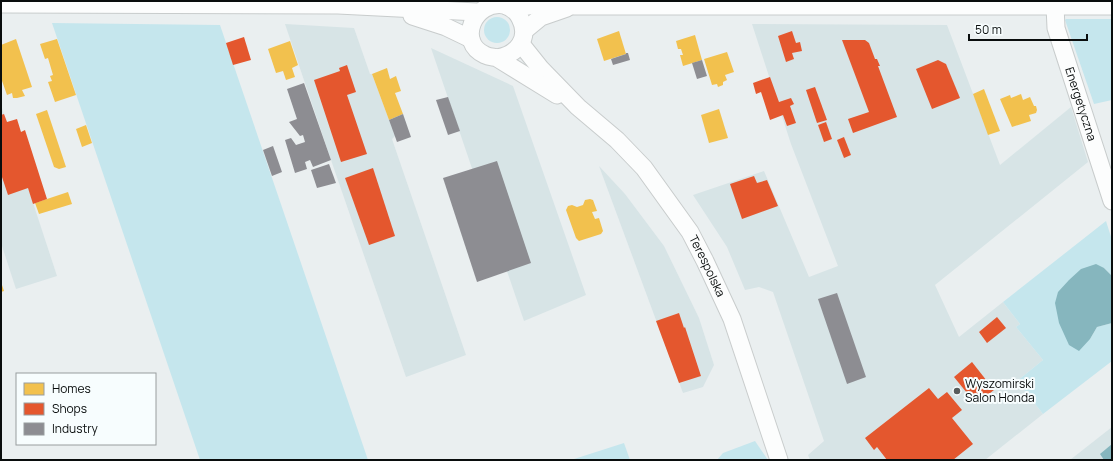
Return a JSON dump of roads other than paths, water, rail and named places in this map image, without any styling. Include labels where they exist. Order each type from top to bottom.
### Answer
[{"type":"street","points":[[1,4],[338,3],[388,9],[477,12]]},
{"type":"street","points":[[575,6],[541,17],[522,38],[513,53],[505,57],[497,58],[486,56],[475,47],[471,38],[471,22],[477,12],[494,4],[512,9],[544,4],[575,6],[836,4],[1112,6]]},
{"type":"street","name":"Energetyczna","points":[[1055,6],[1056,28],[1112,201]]},
{"type":"street","points":[[388,9],[446,27],[471,38]]},
{"type":"street","points":[[512,9],[521,20],[522,38]]},
{"type":"street","name":"Terespolska","points":[[522,38],[541,69],[578,107],[617,140],[644,168],[690,232],[732,320],[779,460]]},
{"type":"street","name":"Terespolska","points":[[497,58],[578,107]]},
{"type":"place","name":"Wyszomirski Salon Honda","points":[[957,391]]}]
